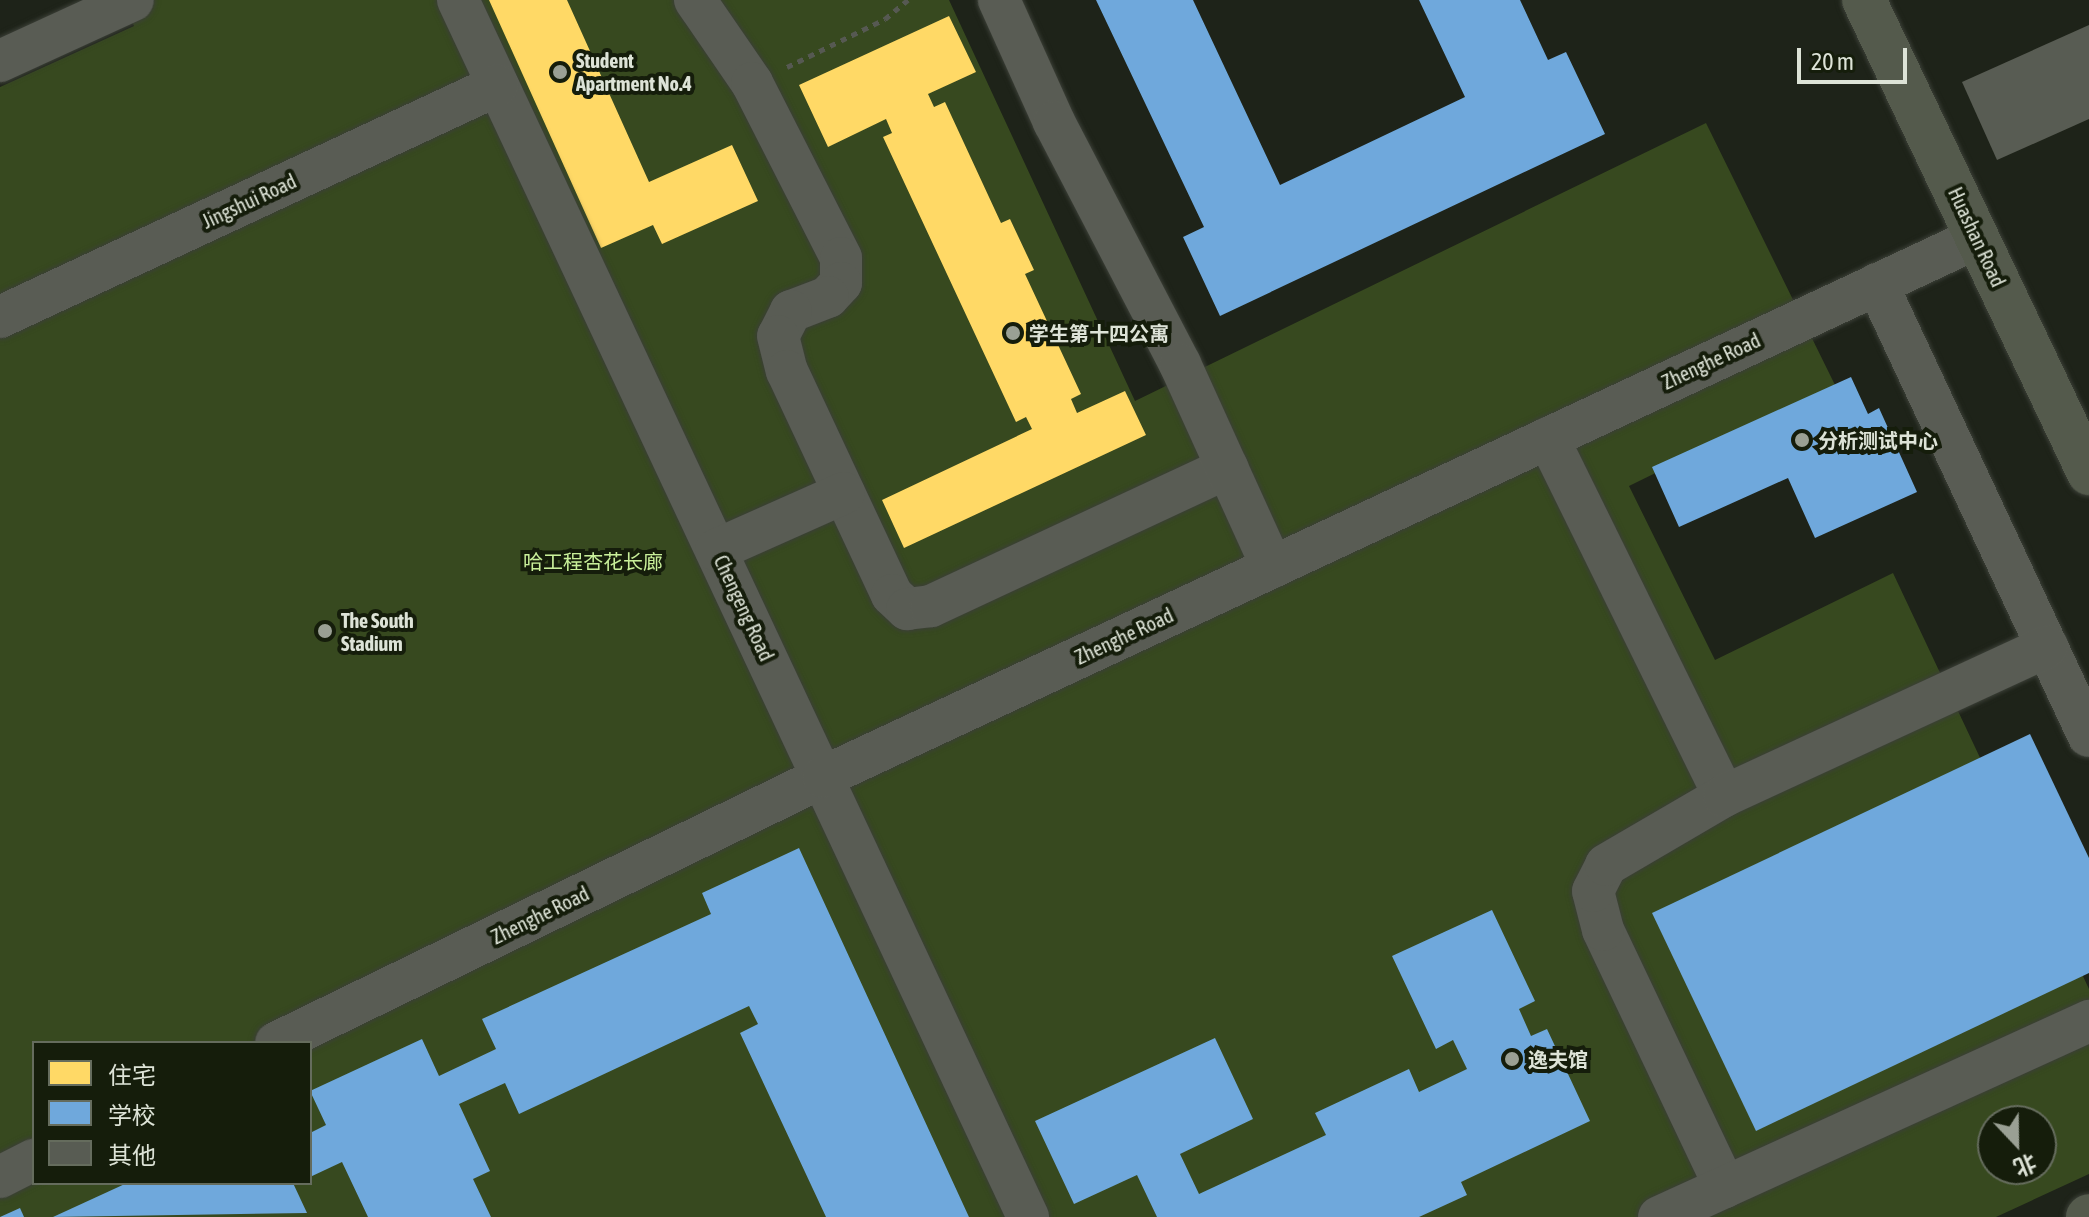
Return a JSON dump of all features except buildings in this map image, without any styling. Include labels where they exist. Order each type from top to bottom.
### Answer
[{"type":"main road","name":"Huashan Road","points":[[1864,0],[2089,473]]},
{"type":"street","name":"Chengeng Road","points":[[458,0],[1028,1217]]},
{"type":"street","points":[[695,0],[752,83],[841,258],[841,283],[828,297],[791,311],[778,336],[787,371],[892,595],[907,609],[931,606],[1227,468]]},
{"type":"street","points":[[999,0],[1054,122],[1180,364],[1272,567]]},
{"type":"street","points":[[0,61],[116,3]]},
{"type":"street","name":"Jingshui Road","points":[[0,317],[498,85]]},
{"type":"street","name":"Zhenghe Road","points":[[280,1041],[823,777],[1977,238]]},
{"type":"street","points":[[1877,284],[2089,736]]},
{"type":"street","points":[[1548,438],[1724,796]]},
{"type":"street","points":[[716,550],[844,493]]},
{"type":"street","points":[[1725,1187],[1603,930],[1593,891],[1606,865],[1724,796],[2047,647]]},
{"type":"street","points":[[1659,1217],[2089,1021]]},
{"type":"street","points":[[0,1177],[32,1161]]},
{"type":"path","points":[[752,83],[885,19],[908,0]]},
{"type":"green space","name":"哈工程杏花长廊","points":[[123,0],[949,0],[1135,401],[1706,123],[1835,385],[1629,486],[1715,660],[1893,573],[2089,989],[2089,1174],[1996,1217],[0,1217],[0,87],[134,26]]},
{"type":"place","name":"Student Apartment No.4","points":[[560,72]]},
{"type":"place","name":"学生第十四公寓","points":[[1013,333]]},
{"type":"place","name":"分析测试中心","points":[[1802,440]]},
{"type":"place","name":"The South Stadium","points":[[325,631]]},
{"type":"place","name":"逸夫馆","points":[[1512,1059]]}]
